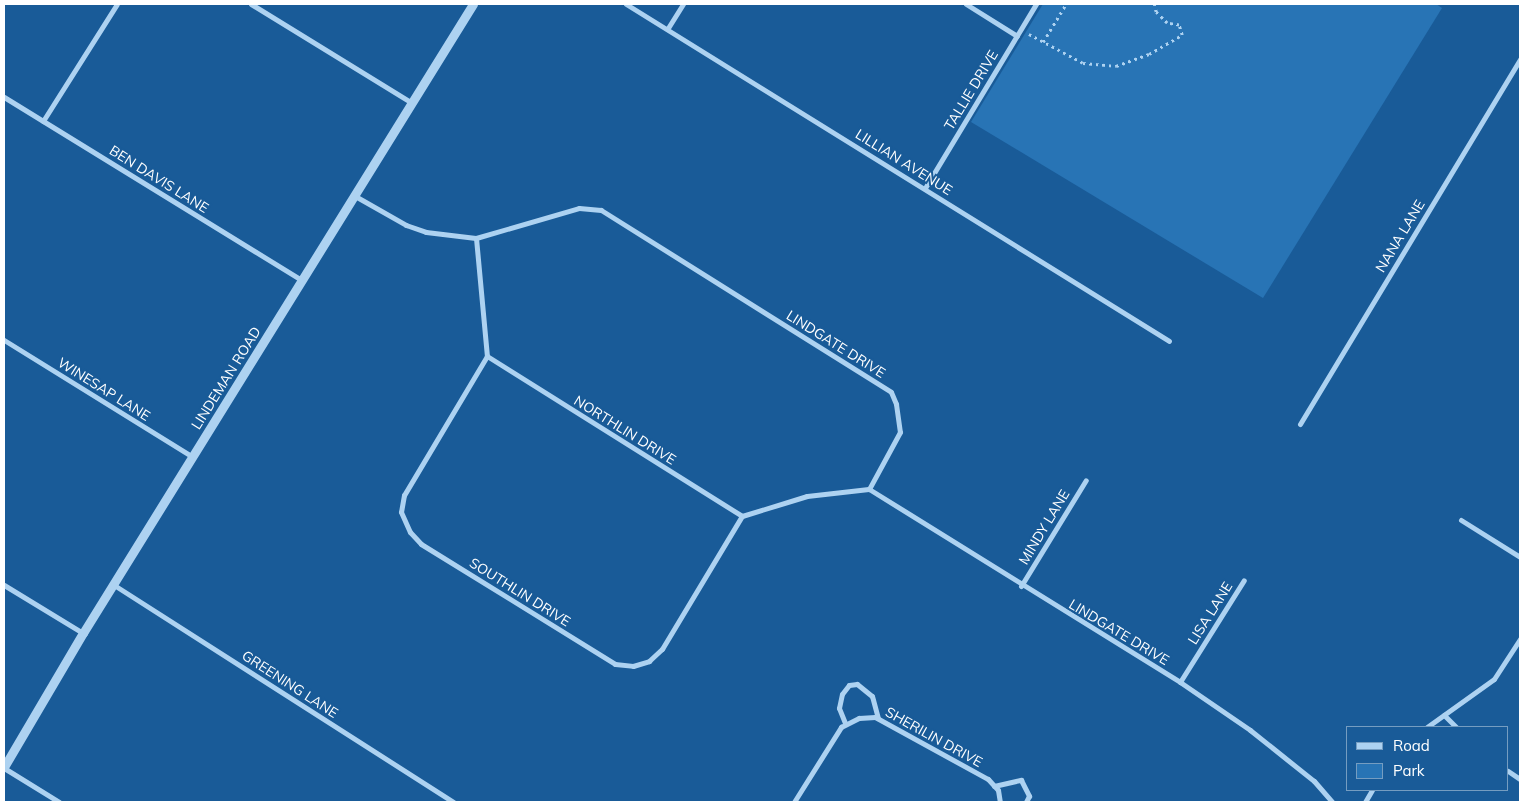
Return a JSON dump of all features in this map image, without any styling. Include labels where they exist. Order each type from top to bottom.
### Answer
[{"type":"street","points":[[43,121],[117,4]]},
{"type":"street","points":[[251,4],[410,102]]},
{"type":"street","name":"LINDEMAN ROAD","points":[[4,768],[82,634],[355,196],[410,102],[473,4]]},
{"type":"street","name":"LILLIAN AVENUE","points":[[626,4],[668,28],[1169,341]]},
{"type":"street","points":[[668,28],[683,4]]},
{"type":"street","points":[[966,4],[1017,36]]},
{"type":"street","name":"TALLIE DRIVE","points":[[925,188],[1036,4]]},
{"type":"street","name":"NANA LANE","points":[[1300,424],[1520,59]]},
{"type":"street","name":"BEN DAVIS LANE","points":[[4,97],[303,280]]},
{"type":"street","name":"LINDGATE DRIVE","points":[[355,196],[406,226],[426,232],[476,238],[579,208],[601,210],[891,392],[896,404],[900,432],[869,489],[1022,586],[1180,682],[1250,730],[1314,781],[1332,802]]},
{"type":"street","points":[[476,238],[487,356]]},
{"type":"street","name":"WINESAP LANE","points":[[4,340],[193,457]]},
{"type":"street","name":"SOUTHLIN DRIVE","points":[[487,356],[404,495],[402,512],[410,532],[421,544],[615,664],[633,666],[649,661],[662,649],[742,516]]},
{"type":"street","name":"NORTHLIN DRIVE","points":[[487,356],[742,516]]},
{"type":"street","name":"MINDY LANE","points":[[1022,586],[1086,480]]},
{"type":"street","points":[[742,516],[807,496],[869,489]]},
{"type":"street","points":[[1461,520],[1520,557]]},
{"type":"street","name":"LISA LANE","points":[[1180,682],[1244,580]]},
{"type":"street","points":[[4,585],[82,634]]},
{"type":"street","name":"GREENING LANE","points":[[114,585],[453,802]]},
{"type":"street","points":[[1428,726],[1494,679],[1520,639]]},
{"type":"street","points":[[794,802],[845,723],[839,708],[842,694],[849,685],[857,684],[872,696],[878,718]]},
{"type":"street","points":[[1444,715],[1455,726]]},
{"type":"street","name":"SHERILIN DRIVE","points":[[845,723],[859,718],[878,718],[988,779],[994,786]]},
{"type":"street","points":[[4,768],[59,802]]},
{"type":"street","points":[[1509,772],[1520,779]]},
{"type":"street","points":[[1000,802],[994,786],[1021,780],[1029,796],[1026,802]]},
{"type":"street","points":[[1365,802],[1371,791]]},
{"type":"path","points":[[1043,42],[1066,4]]},
{"type":"path","points":[[1021,29],[1083,63],[1116,66],[1132,61],[1182,35],[1179,25],[1167,23],[1156,12],[1154,4]]},
{"type":"green space","points":[[1043,4],[1436,4],[1442,8],[1263,298],[971,122]]}]
